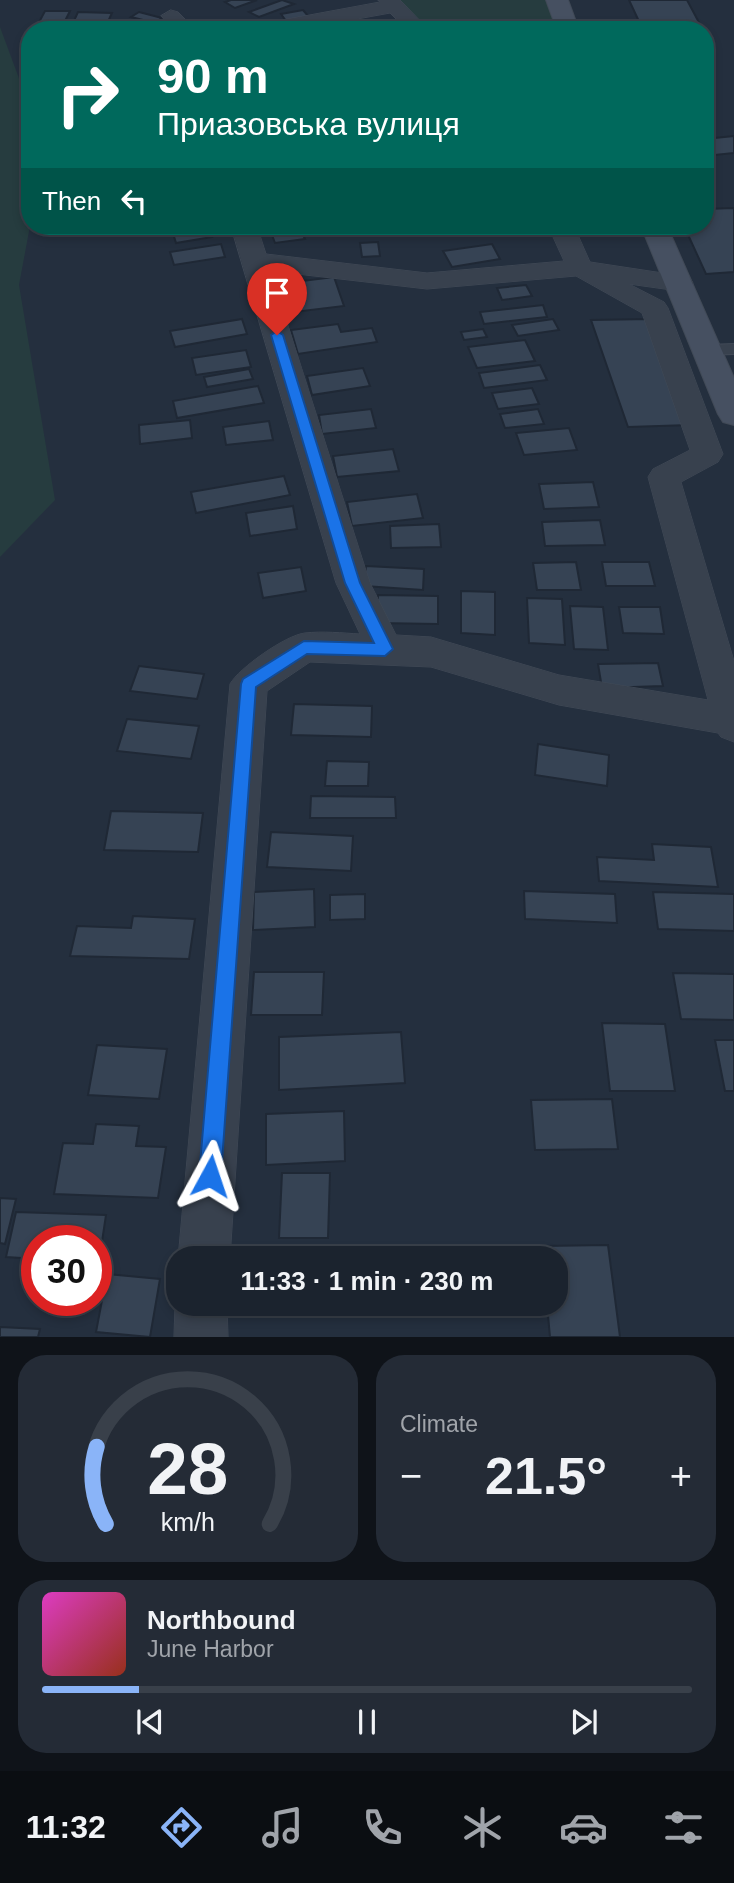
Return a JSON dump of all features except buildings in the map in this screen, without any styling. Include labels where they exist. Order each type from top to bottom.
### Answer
[{"type":"street","points":[[557,0],[565,21]]},
{"type":"street","points":[[304,21],[391,3],[410,21]]},
{"type":"street","points":[[205,1246],[249,684],[304,648],[431,652],[559,690],[733,722],[664,477],[707,454],[654,309],[580,268],[565,235]]},
{"type":"street","points":[[658,235],[679,283],[720,349],[734,414]]},
{"type":"street","points":[[385,649],[353,583],[249,243],[427,281],[580,268],[679,283]]},
{"type":"street","points":[[201,1316],[201,1337]]},
{"type":"green space","points":[[393,0],[549,0],[557,21],[415,21]]},
{"type":"green space","points":[[0,27],[21,84],[21,235],[28,235],[19,285],[55,500],[0,557]]},
{"type":"route","points":[[210,1176],[249,684],[304,648],[385,649],[353,583],[277,335]]}]
